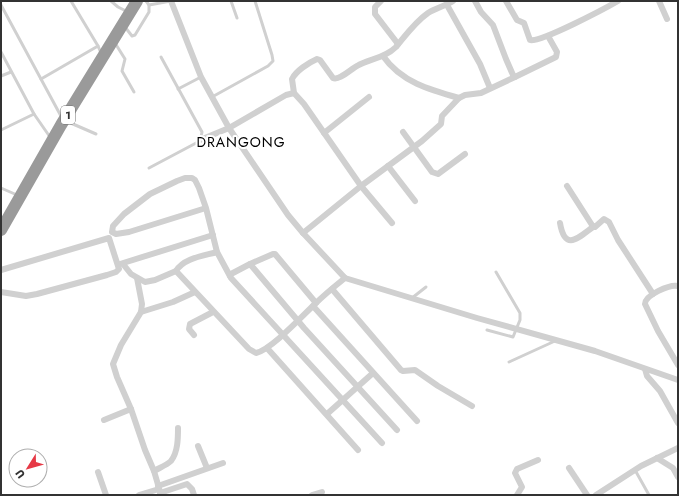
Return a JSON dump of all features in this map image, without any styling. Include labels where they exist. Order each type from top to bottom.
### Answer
[{"type":"highway","name":"1","points":[[1,230],[64,120],[100,51],[113,40],[136,1]]},
{"type":"street","points":[[172,1],[201,77],[229,128],[280,204],[303,234],[345,278],[477,318],[517,328],[555,341],[595,351],[678,380]]},
{"type":"street","points":[[381,1],[374,8],[375,14],[398,44]]},
{"type":"street","points":[[392,223],[361,186],[304,104],[296,93],[294,93],[292,82],[293,76],[315,60],[320,60],[333,78],[336,79],[358,65],[383,56],[398,44],[423,18],[435,10],[454,1]]},
{"type":"street","points":[[475,1],[481,12],[493,24],[513,75],[516,76]]},
{"type":"street","points":[[506,1],[517,20],[524,23],[530,40],[533,41],[548,36],[618,1]]},
{"type":"street","points":[[658,1],[667,19]]},
{"type":"street","points":[[447,5],[480,64],[490,88]]},
{"type":"street","points":[[303,234],[361,186],[441,124],[442,116],[459,98],[465,94],[481,93],[556,56],[557,52],[548,36]]},
{"type":"street","points":[[383,56],[388,64],[397,72],[419,85],[429,90],[459,98]]},
{"type":"street","points":[[200,140],[229,128],[286,95],[294,93]]},
{"type":"street","points":[[324,133],[340,122],[369,97]]},
{"type":"street","points":[[404,132],[432,172],[435,174],[438,174],[466,154]]},
{"type":"street","points":[[388,166],[414,201]]},
{"type":"street","points":[[116,234],[112,232],[112,229],[124,214],[132,207],[161,188],[185,178],[192,178],[195,180],[206,208],[217,252],[230,276],[382,443]]},
{"type":"street","points":[[567,186],[593,227]]},
{"type":"street","points":[[1,270],[206,208]]},
{"type":"street","points":[[560,223],[563,235],[571,241],[576,240],[604,219],[609,222],[618,240],[653,294]]},
{"type":"street","points":[[1,292],[26,296],[50,292],[116,272],[121,264],[213,235]]},
{"type":"street","points":[[108,238],[121,264],[131,274],[145,282],[155,280],[176,271],[178,267],[187,261],[217,252]]},
{"type":"street","points":[[230,276],[231,274],[250,264],[274,254],[314,304],[373,373],[417,421]]},
{"type":"street","points":[[250,264],[397,430]]},
{"type":"street","points":[[176,271],[249,349],[256,353],[261,352],[283,335],[314,304],[345,278]]},
{"type":"street","points":[[137,278],[141,298],[141,312],[121,345],[113,364],[131,410],[144,450],[154,471],[159,491]]},
{"type":"street","points":[[677,362],[658,331],[644,301],[653,294],[673,285],[678,286]]},
{"type":"street","points":[[332,289],[401,370],[415,370],[438,386],[472,406]]},
{"type":"street","points":[[141,312],[173,302],[195,292]]},
{"type":"street","points":[[194,335],[189,328],[190,324],[214,312]]},
{"type":"street","points":[[266,348],[358,450]]},
{"type":"street","points":[[645,369],[649,379],[660,391],[678,422]]},
{"type":"street","points":[[327,414],[373,373]]},
{"type":"street","points":[[104,420],[131,410]]},
{"type":"street","points":[[154,471],[170,462],[173,458],[177,444],[178,428]]},
{"type":"street","points":[[198,446],[207,468]]},
{"type":"street","points":[[596,495],[641,466],[678,448]]},
{"type":"street","points":[[657,458],[673,468],[678,477]]},
{"type":"street","points":[[517,495],[522,487],[515,473],[517,469],[538,460]]},
{"type":"street","points":[[159,491],[207,468],[224,463]]},
{"type":"street","points":[[569,468],[587,495]]},
{"type":"street","points":[[98,472],[106,495]]},
{"type":"street","points":[[139,495],[188,484],[194,495]]},
{"type":"street","points":[[312,495],[322,492]]},
{"type":"lane","points":[[41,79],[100,51],[71,1]]},
{"type":"lane","points":[[111,1],[118,7],[130,12]]},
{"type":"lane","points":[[146,1],[150,5]]},
{"type":"lane","points":[[150,5],[172,1]]},
{"type":"lane","points":[[231,1],[237,18]]},
{"type":"lane","points":[[212,97],[268,66],[272,61],[272,54],[255,1]]},
{"type":"lane","points":[[1,5],[64,120],[96,134]]},
{"type":"lane","points":[[122,25],[132,36],[134,36],[149,12],[150,5]]},
{"type":"lane","points":[[113,40],[125,59],[122,71],[134,92]]},
{"type":"lane","points":[[1,52],[34,114],[52,141]]},
{"type":"lane","points":[[149,168],[195,144],[200,140],[202,132],[161,56]]},
{"type":"lane","points":[[1,76],[11,72]]},
{"type":"lane","points":[[178,89],[201,77]]},
{"type":"lane","points":[[1,130],[34,114]]},
{"type":"lane","points":[[1,188],[20,196]]},
{"type":"lane","points":[[487,330],[511,337],[514,336],[520,320],[520,313],[496,272]]},
{"type":"lane","points":[[412,298],[426,286]]},
{"type":"lane","points":[[510,362],[555,341]]},
{"type":"lane","points":[[635,470],[649,495]]},
{"type":"district","name":"DRANGONG","points":[[241,142]]}]
